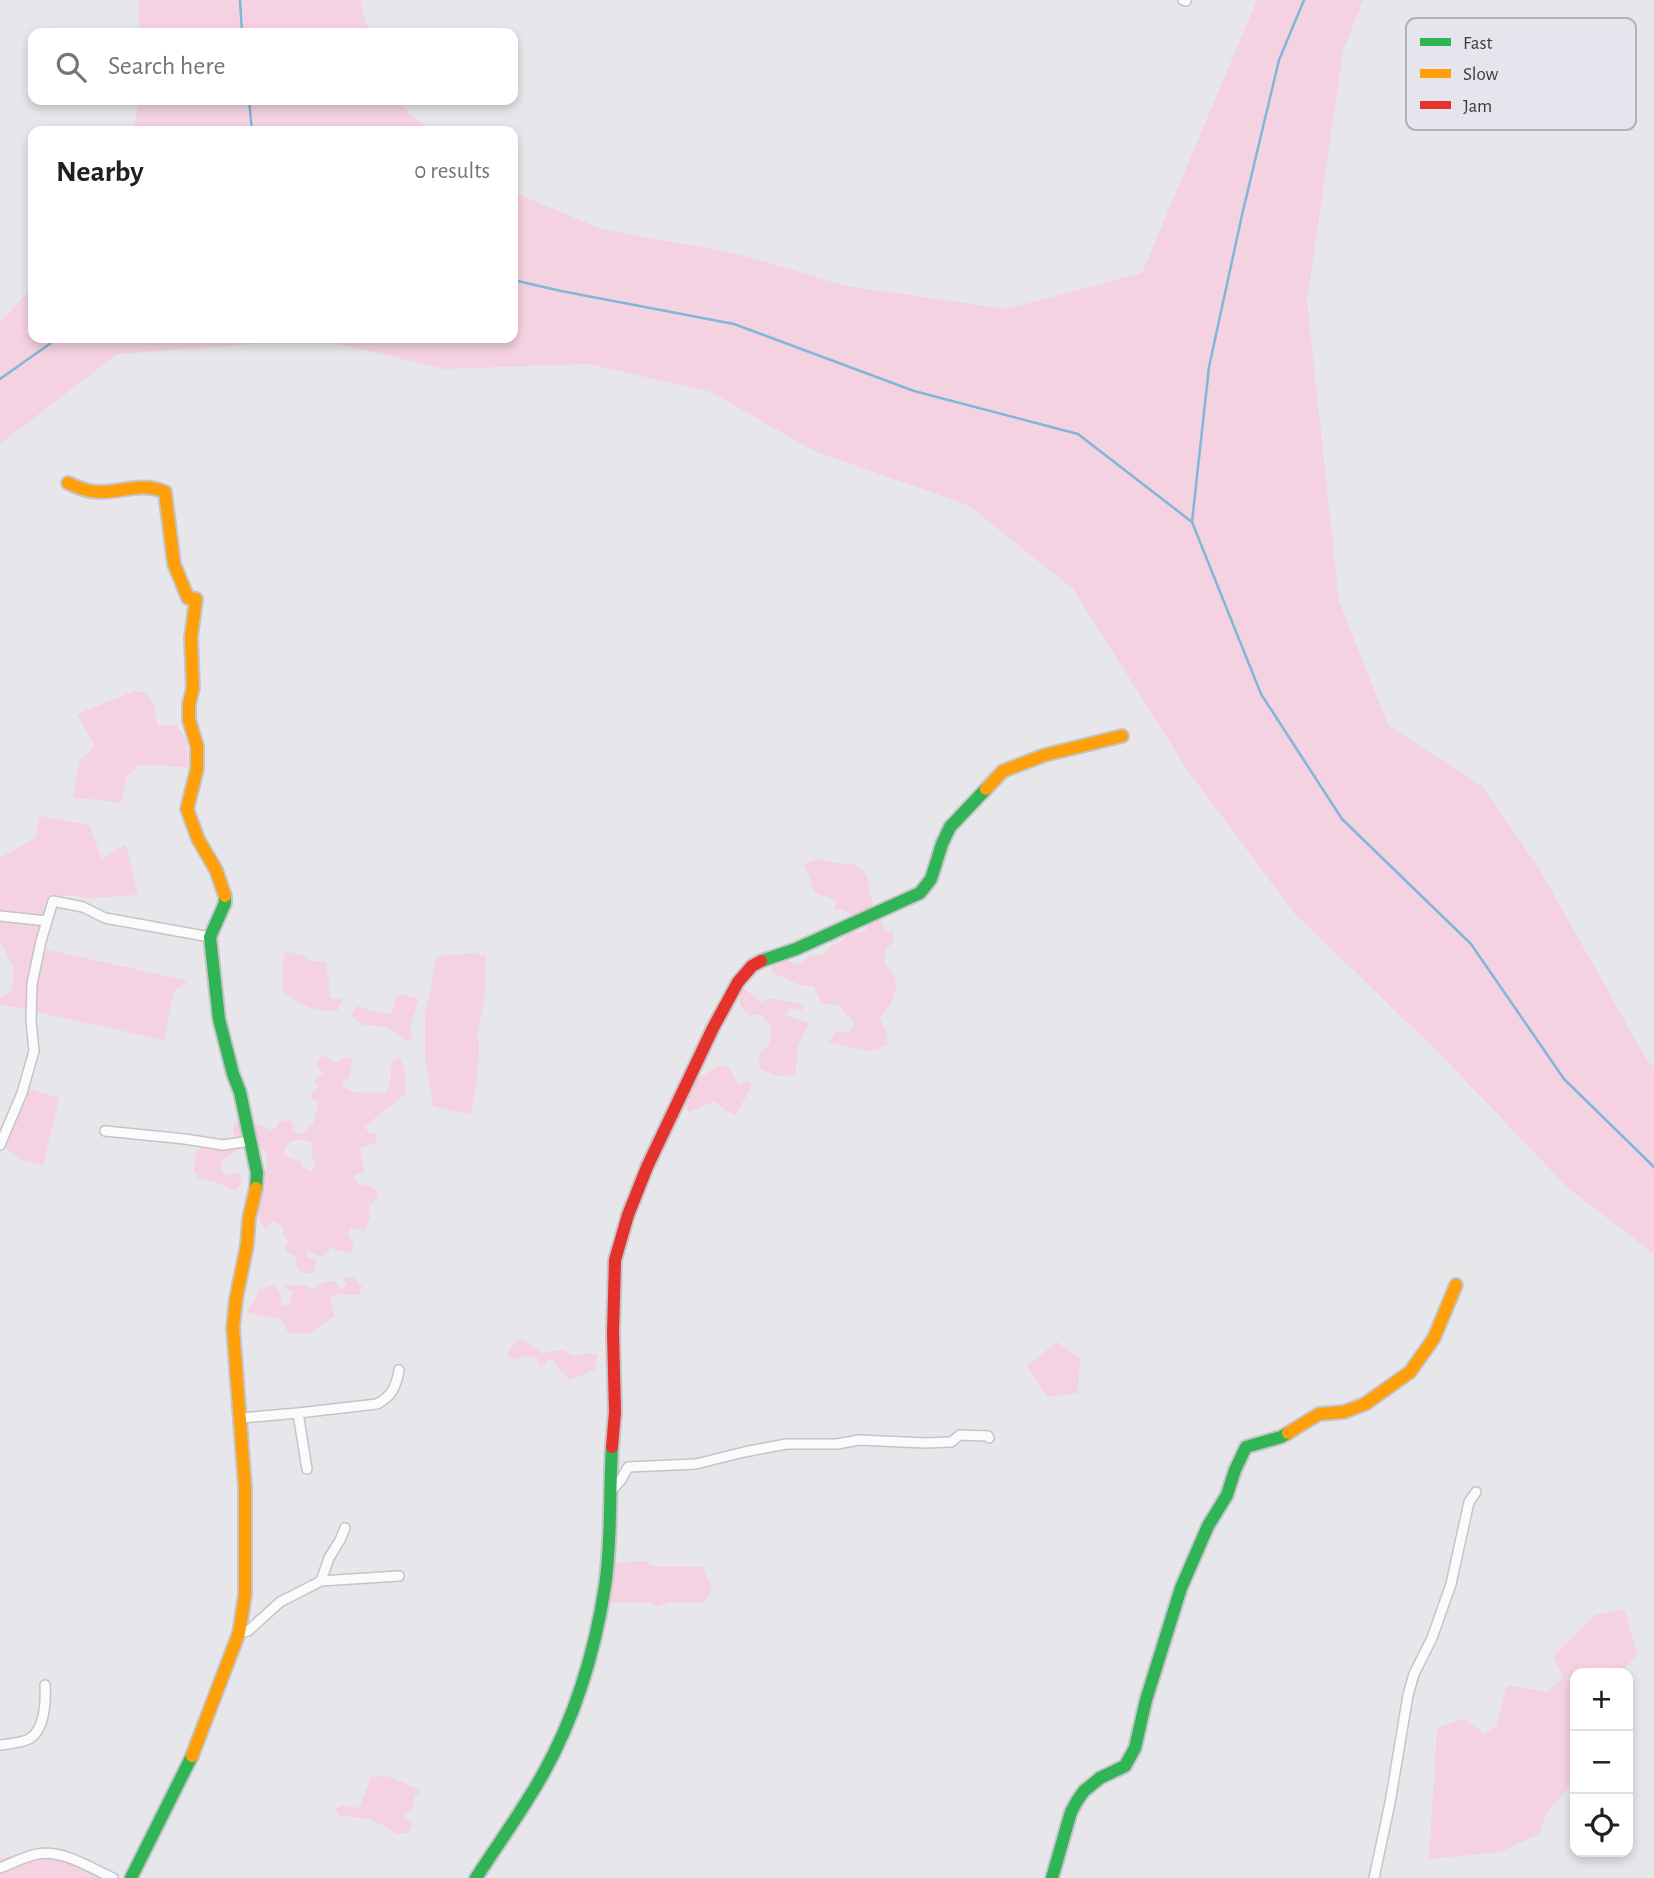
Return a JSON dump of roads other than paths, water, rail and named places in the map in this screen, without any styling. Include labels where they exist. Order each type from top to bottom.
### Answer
[{"type":"street","points":[[68,483],[99,492],[133,487],[166,492],[174,564],[188,598],[196,600],[191,638],[193,688],[189,720],[197,746],[197,769],[187,809],[198,839],[216,870],[225,894],[225,903],[210,937],[219,1019],[233,1074],[243,1100],[257,1179],[233,1328],[245,1488],[244,1609],[239,1633],[196,1749],[131,1878]]},
{"type":"street","points":[[476,1878],[542,1775],[579,1695],[605,1586],[611,1525],[615,1412],[614,1276],[619,1242],[647,1167],[687,1080],[738,982],[752,966],[767,958],[796,950],[920,893],[931,879],[950,827],[1003,771],[1045,755],[1122,736]]},
{"type":"street","points":[[0,1144],[22,1093],[34,1051],[32,984],[37,955],[53,901],[83,907],[105,918],[210,937]]},
{"type":"street","points":[[0,916],[47,921]]},
{"type":"street","points":[[105,1131],[213,1144],[250,1141]]},
{"type":"street","points":[[1052,1878],[1071,1812],[1077,1801],[1084,1791],[1100,1778],[1125,1766],[1135,1748],[1146,1700],[1181,1588],[1208,1526],[1227,1495],[1245,1449],[1281,1437],[1319,1415],[1344,1412],[1366,1404],[1410,1372],[1434,1338],[1456,1285]]},
{"type":"street","points":[[241,1418],[377,1404],[394,1390],[399,1370]]},
{"type":"street","points":[[298,1413],[307,1469]]},
{"type":"street","points":[[612,1490],[630,1466],[692,1465],[786,1444],[837,1444],[859,1440],[951,1442],[960,1435],[989,1438]]},
{"type":"street","points":[[1374,1878],[1408,1695],[1451,1584],[1469,1503],[1476,1492]]},
{"type":"street","points":[[321,1581],[329,1558],[341,1540],[345,1528]]},
{"type":"street","points":[[239,1633],[248,1631],[280,1602],[321,1581],[399,1576]]},
{"type":"street","points":[[0,1745],[22,1741],[37,1732],[45,1703],[46,1685]]},
{"type":"street","points":[[0,1868],[40,1853],[54,1854],[68,1857],[113,1878]]},
{"type":"waterway","points":[[240,0],[242,28]]},
{"type":"waterway","points":[[1192,522],[1209,367],[1279,60],[1304,0]]},
{"type":"waterway","points":[[249,105],[252,126]]},
{"type":"waterway","points":[[518,281],[734,324],[914,391],[1078,434],[1192,522],[1261,694],[1342,819],[1471,944],[1564,1079],[1654,1167]]},
{"type":"waterway","points":[[0,379],[51,343]]}]
